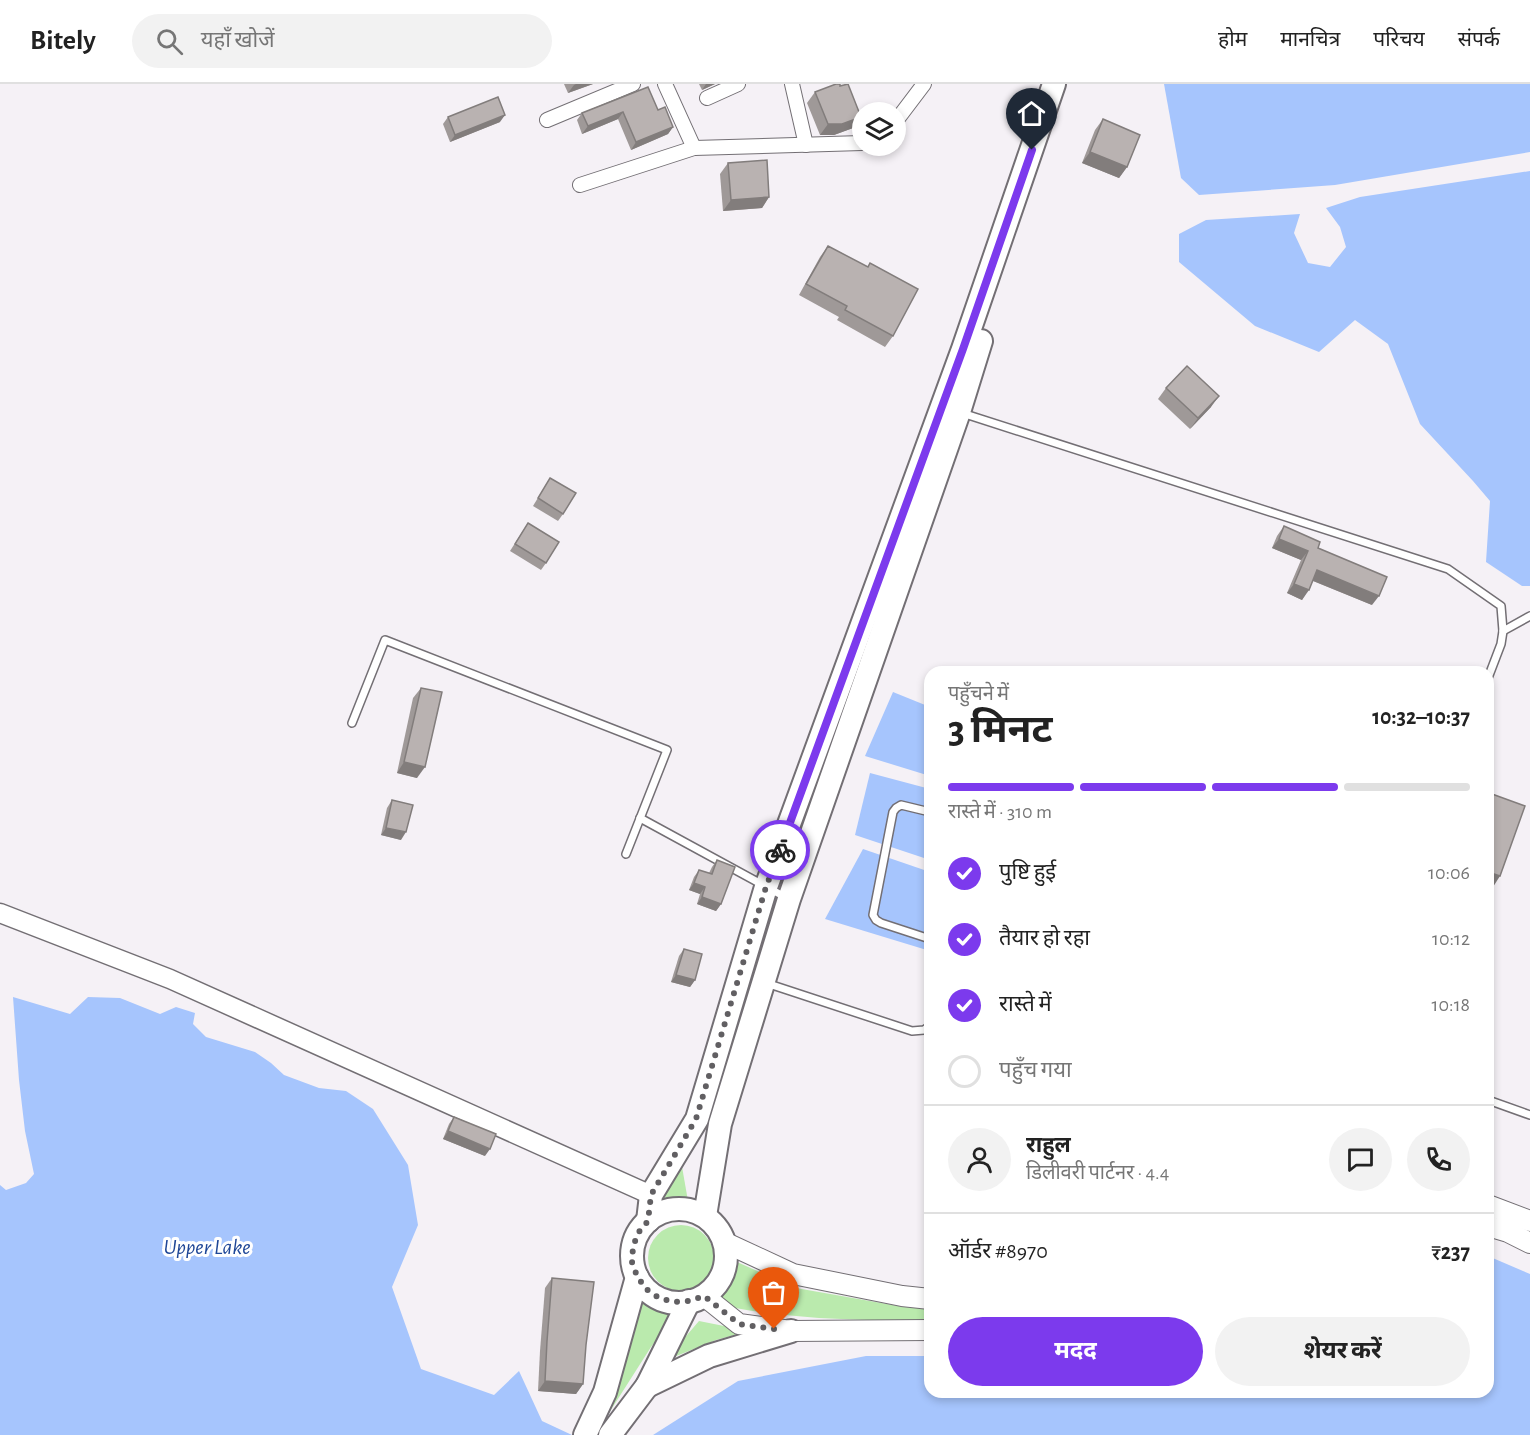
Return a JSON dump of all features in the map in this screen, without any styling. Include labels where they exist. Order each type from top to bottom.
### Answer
[{"type":"main road","points":[[648,1221],[651,1195],[696,1119],[766,887],[963,349],[1054,84]]},
{"type":"main road","points":[[705,1216],[720,1124],[789,899],[959,412],[1027,189],[1068,84]]},
{"type":"main road","points":[[1494,1207],[1530,1221]]},
{"type":"main road","points":[[610,1435],[647,1386],[696,1299],[715,1286],[723,1272],[726,1257],[724,1242],[717,1227],[705,1216],[691,1210],[675,1209],[661,1213],[648,1221],[638,1233],[633,1247],[632,1262],[637,1276],[646,1289],[659,1298],[674,1302],[696,1299],[739,1324],[791,1331],[924,1330]]},
{"type":"main road","points":[[1494,1228],[1530,1243]]},
{"type":"main road","points":[[724,1242],[793,1274],[924,1298]]},
{"type":"main road","points":[[585,1435],[605,1392],[637,1276]]},
{"type":"main road","points":[[647,1386],[709,1356],[791,1331]]},
{"type":"street","points":[[547,120],[633,84]]},
{"type":"street","points":[[665,84],[694,148]]},
{"type":"street","points":[[707,98],[738,84]]},
{"type":"street","points":[[792,84],[806,146]]},
{"type":"street","points":[[906,108],[924,84]]},
{"type":"street","points":[[580,185],[694,148],[852,144]]},
{"type":"street","points":[[0,913],[170,979],[651,1195]]},
{"type":"lane","points":[[959,412],[1449,569],[1501,606],[1503,631],[1493,666]]},
{"type":"lane","points":[[1503,631],[1530,616]]},
{"type":"lane","points":[[352,723],[385,640],[667,750],[626,854]]},
{"type":"lane","points":[[924,811],[901,805],[893,812],[873,915],[881,923],[924,937]]},
{"type":"lane","points":[[640,818],[789,899]]},
{"type":"lane","points":[[764,982],[912,1031],[924,1030]]},
{"type":"lane","points":[[1494,1102],[1530,1115]]},
{"type":"green space","points":[[681,1161],[688,1201],[673,1203],[659,1196]]},
{"type":"green space","points":[[681,1225],[694,1228],[704,1235],[711,1245],[714,1258],[711,1271],[704,1281],[694,1288],[681,1291],[668,1288],[658,1281],[651,1271],[648,1258],[651,1245],[658,1235],[668,1228]]},
{"type":"green space","points":[[737,1262],[796,1288],[904,1307],[924,1308],[924,1321],[819,1318],[752,1311],[713,1303]]},
{"type":"green space","points":[[640,1297],[650,1305],[676,1314],[651,1347],[600,1427]]},
{"type":"green space","points":[[699,1321],[749,1331],[716,1340],[669,1359],[669,1356]]},
{"type":"water","points":[[1164,84],[1530,84],[1530,152],[1335,185],[1199,195],[1181,178]]},
{"type":"water","points":[[1530,171],[1530,586],[1522,586],[1486,562],[1490,501],[1420,424],[1388,344],[1355,320],[1319,352],[1255,326],[1179,262],[1179,234],[1206,220],[1300,214],[1294,233],[1308,263],[1330,267],[1346,247],[1340,227],[1326,208],[1360,197]]},
{"type":"water","points":[[893,692],[924,705],[924,774],[865,756]]},
{"type":"water","points":[[870,773],[924,787],[924,858],[855,835]]},
{"type":"water","points":[[863,849],[924,870],[924,949],[825,919]]},
{"type":"water","name":"Upper Lake","points":[[13,997],[70,1014],[88,997],[120,998],[160,1014],[176,1007],[195,1013],[193,1024],[206,1037],[255,1052],[284,1075],[319,1088],[346,1091],[373,1109],[408,1165],[418,1225],[392,1287],[421,1369],[494,1395],[519,1371],[542,1421],[572,1435],[0,1435],[0,1185],[6,1190],[26,1183],[34,1174],[25,1131]]},
{"type":"water","points":[[1494,1259],[1530,1274],[1530,1435],[653,1435],[738,1381],[866,1356],[924,1356],[924,1398],[1494,1398]]},
{"type":"building","points":[[836,84],[840,86],[848,84],[855,102],[852,102],[852,120],[842,124],[828,124],[815,92]]},
{"type":"building","points":[[648,87],[658,110],[665,107],[673,127],[636,142],[623,112],[588,126],[582,113]]},
{"type":"building","points":[[498,97],[505,115],[455,135],[448,117]]},
{"type":"building","points":[[1103,119],[1140,135],[1127,167],[1090,152]]},
{"type":"building","points":[[767,160],[769,197],[731,200],[728,163]]},
{"type":"building","points":[[828,246],[868,267],[870,263],[918,289],[893,336],[845,310],[847,306],[806,284]]},
{"type":"building","points":[[1187,366],[1219,396],[1198,418],[1166,388]]},
{"type":"building","points":[[550,478],[576,493],[563,514],[538,498]]},
{"type":"building","points":[[528,523],[559,542],[546,563],[515,544]]},
{"type":"building","points":[[1284,526],[1320,542],[1318,548],[1387,577],[1379,596],[1317,570],[1309,590],[1294,584],[1308,551],[1279,539]]},
{"type":"building","points":[[421,688],[442,692],[425,767],[404,762]]},
{"type":"building","points":[[1494,795],[1525,806],[1500,876],[1494,874]]},
{"type":"building","points":[[392,800],[413,805],[406,832],[386,828]]},
{"type":"building","points":[[717,860],[735,867],[721,904],[702,897],[705,887],[694,883],[699,870],[712,874]]},
{"type":"building","points":[[684,949],[702,954],[695,980],[676,975]]},
{"type":"building","points":[[454,1117],[496,1134],[490,1149],[448,1131]]},
{"type":"building","points":[[552,1278],[594,1282],[583,1384],[545,1381]]},
{"type":"way so far","points":[[774,1329],[739,1324],[704,1296],[689,1301],[674,1302],[659,1298],[646,1289],[637,1276],[632,1262],[633,1247],[638,1233],[648,1221],[651,1195],[696,1119],[766,887],[780,850]]},
{"type":"route","points":[[780,850],[963,349],[1032,150]]}]
